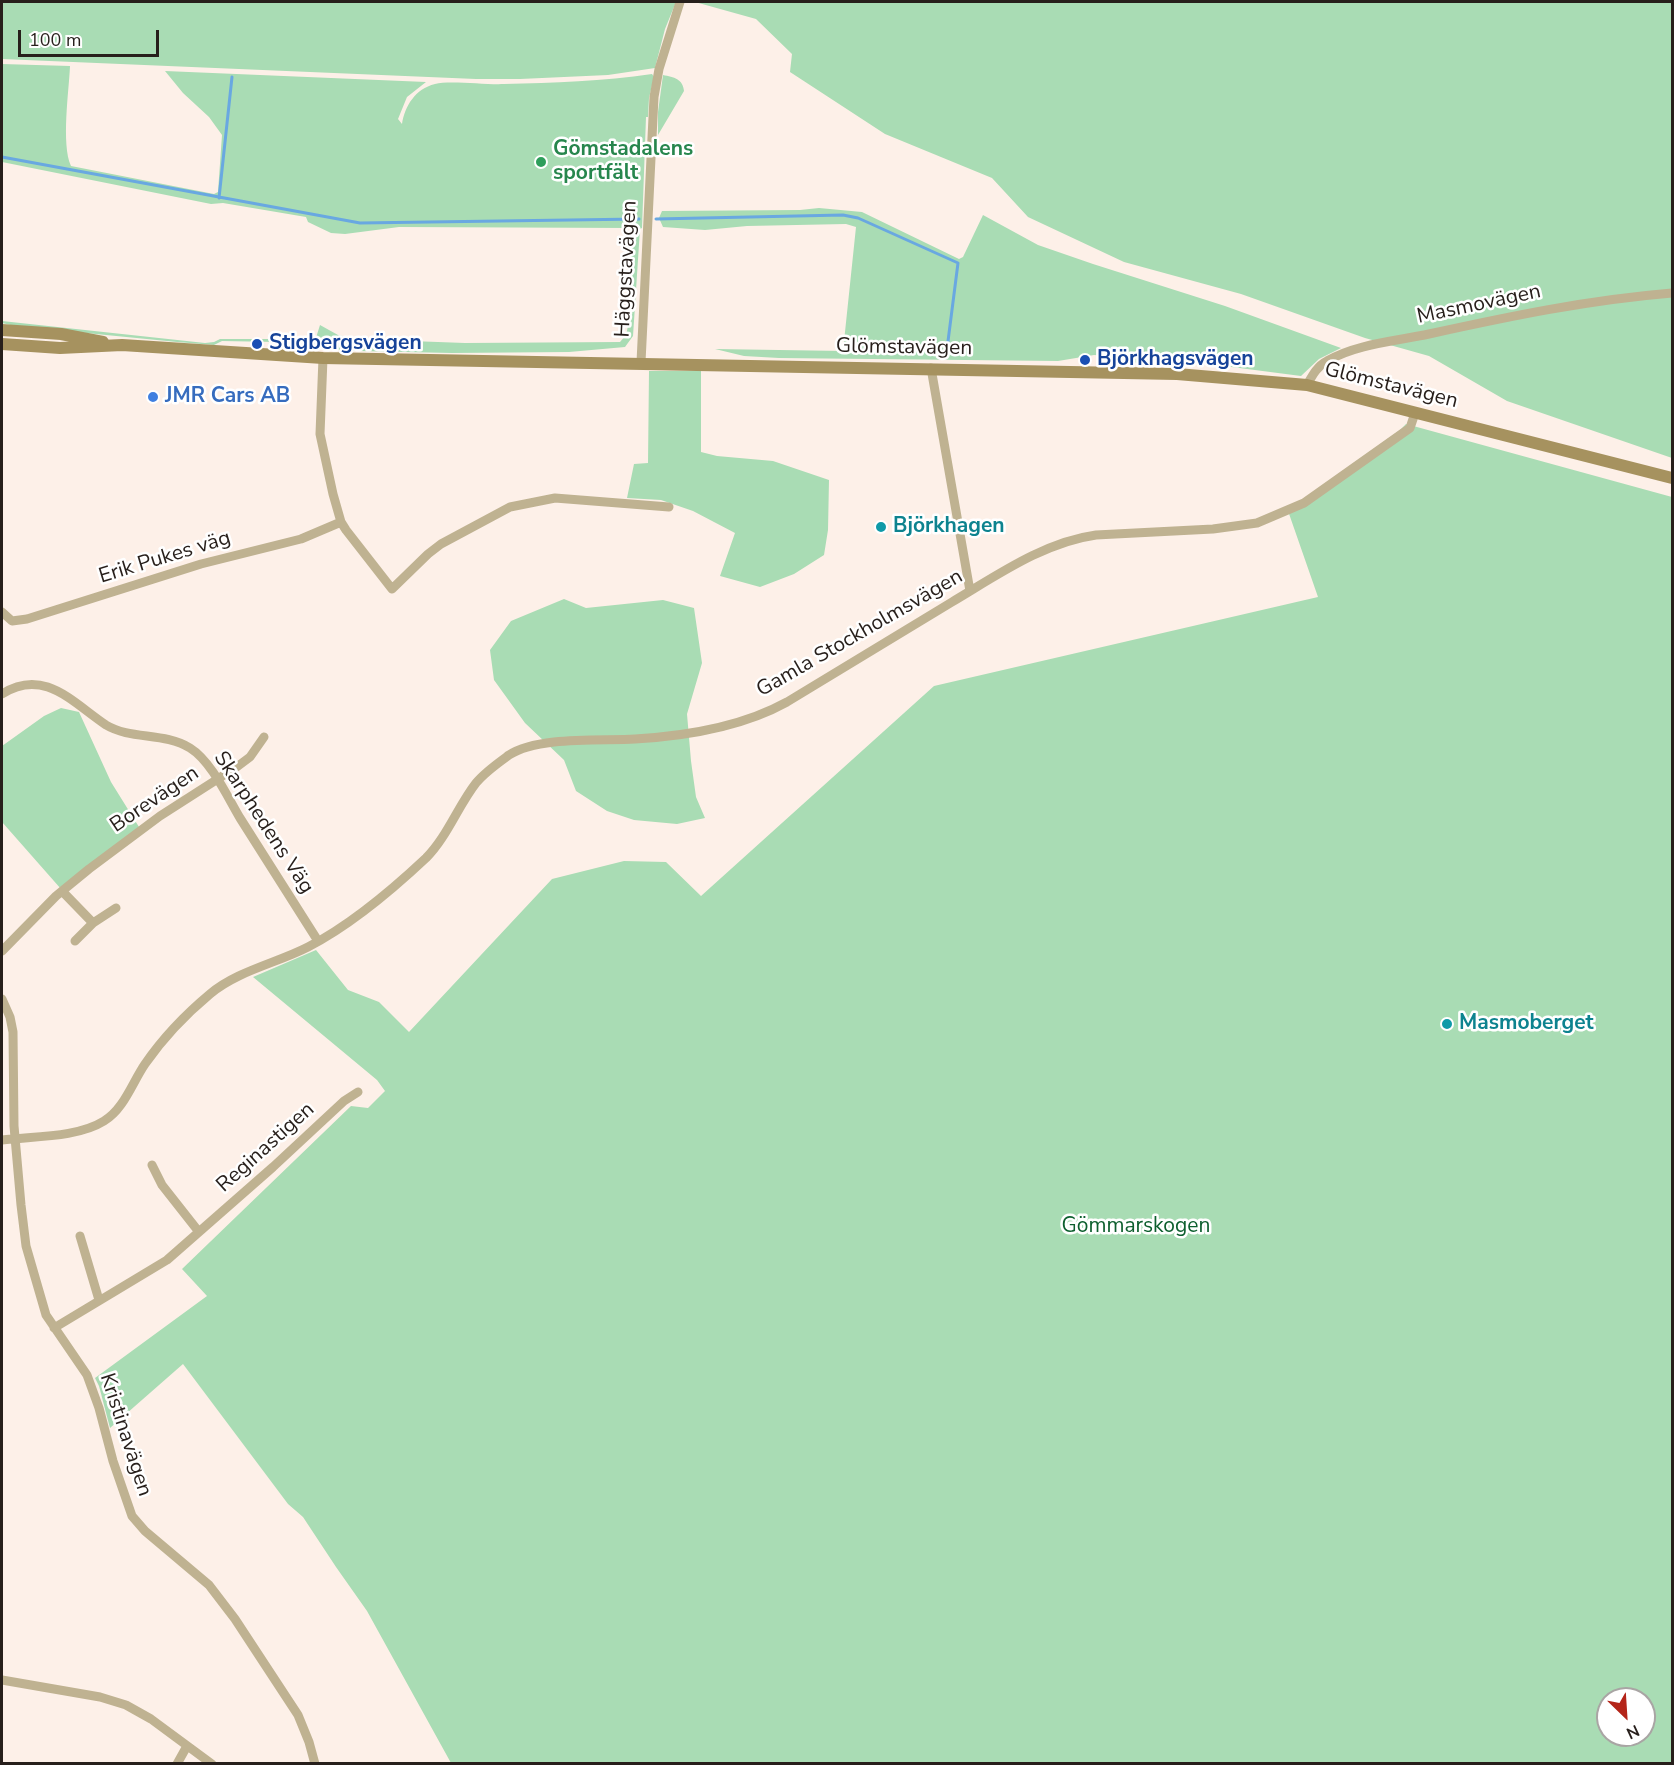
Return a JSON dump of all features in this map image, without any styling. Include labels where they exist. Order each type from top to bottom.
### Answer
[{"type":"main road","name":"Glömstavägen","points":[[2,330],[61,334],[122,345]]},
{"type":"main road","name":"Glömstavägen","points":[[2,344],[60,348],[122,345],[323,358],[641,362],[1176,374],[1307,385],[1672,478]]},
{"type":"street","name":"Häggstavägen","points":[[641,362],[654,97],[659,69],[680,2]]},
{"type":"street","name":"Masmovägen","points":[[1307,385],[1314,372],[1327,361],[1373,345],[1534,311],[1587,302],[1672,293]]},
{"type":"street","points":[[323,358],[320,434],[341,522],[392,589],[441,544],[504,509],[516,505],[566,498],[669,507]]},
{"type":"street","points":[[931,368],[970,591]]},
{"type":"street","name":"Gamla Stockholmsvägen","points":[[2,1140],[77,1131],[108,1119],[121,1105],[153,1053],[205,998],[228,982],[318,942],[359,914],[428,856],[478,781],[500,761],[517,751],[543,744],[672,736],[719,727],[751,717],[787,702],[1025,560],[1077,537],[1237,527],[1275,516],[1304,503],[1410,428],[1415,413]]},
{"type":"street","name":"Erik Pukes väg","points":[[2,612],[12,621],[27,619],[201,564],[301,539],[341,522]]},
{"type":"street","name":"Skarphedens Väg","points":[[2,694],[21,685],[38,684],[76,701],[114,728],[156,736],[189,747],[205,761],[318,942]]},
{"type":"street","name":"Borevägen","points":[[2,951],[62,891],[140,830],[250,757],[264,737]]},
{"type":"street","points":[[62,891],[93,923]]},
{"type":"street","points":[[75,941],[93,923],[116,908]]},
{"type":"street","name":"Kristinavägen","points":[[2,999],[10,1017],[13,1032],[15,1138],[26,1246],[46,1315],[87,1376],[132,1516],[145,1531],[209,1586],[235,1619],[298,1715],[315,1764]]},
{"type":"street","name":"Reginastigen","points":[[54,1328],[166,1260],[344,1101],[358,1092]]},
{"type":"street","points":[[152,1165],[176,1206],[199,1232]]},
{"type":"street","points":[[81,1236],[99,1300]]},
{"type":"street","points":[[2,1680],[100,1697],[126,1705],[151,1719],[212,1764]]},
{"type":"street","points":[[177,1764],[187,1746]]},
{"type":"green space","points":[[2,2],[676,2],[665,29],[655,68],[608,75],[476,79],[2,59]]},
{"type":"green space","points":[[695,2],[1672,2],[1672,458],[1507,401],[1429,356],[1365,338],[1241,294],[1124,262],[1028,217],[992,178],[885,134],[790,72],[792,54],[756,19]]},
{"type":"green space","points":[[2,64],[70,66],[66,145],[71,166],[214,194],[218,192],[222,135],[209,117],[183,93],[165,71],[426,82],[407,97],[398,119],[402,124],[412,99],[428,86],[435,84],[560,82],[652,74],[654,77],[649,98],[648,117],[646,117],[642,228],[640,229],[633,336],[625,347],[569,352],[452,353],[357,351],[296,347],[277,342],[222,341],[214,345],[2,323],[2,321],[205,343],[220,339],[269,339],[310,345],[315,341],[320,325],[338,335],[356,339],[465,343],[620,342],[626,335],[628,326],[632,238],[631,228],[399,227],[345,234],[331,233],[308,222],[306,217],[223,203],[211,204],[2,162]]},
{"type":"green space","points":[[663,75],[680,81],[684,91],[658,135],[658,112]]},
{"type":"green space","points":[[819,208],[862,212],[959,259],[963,257],[983,215],[1038,245],[1225,306],[1341,348],[1319,359],[1301,376],[1201,363],[1145,365],[1110,356],[1094,355],[1058,361],[779,358],[744,356],[715,349],[843,351],[856,227],[846,224],[747,226],[705,230],[663,227],[659,218],[662,211]]},
{"type":"green space","points":[[649,371],[701,371],[701,452],[717,456],[773,461],[829,480],[828,530],[824,555],[794,574],[760,587],[720,576],[735,533],[693,511],[661,500],[627,498],[634,464],[648,463]]},
{"type":"green space","name":"Gömmarskogen","points":[[1406,424],[1672,497],[1672,1763],[451,1763],[367,1611],[303,1517],[288,1504],[183,1364],[110,1428],[95,1378],[207,1296],[182,1269],[351,1106],[368,1108],[385,1091],[377,1080],[253,977],[316,950],[348,990],[379,1002],[409,1032],[552,879],[624,861],[666,862],[701,896],[934,686],[1318,597],[1287,508],[1302,500]]},
{"type":"green space","points":[[564,599],[586,608],[663,600],[694,608],[702,663],[687,714],[696,797],[705,818],[677,824],[634,820],[607,811],[576,791],[564,760],[525,723],[494,680],[490,650],[511,621]]},
{"type":"green space","points":[[61,708],[79,712],[111,782],[139,827],[61,889],[2,822],[2,746],[44,716]]},
{"type":"waterway","points":[[219,198],[232,77]]},
{"type":"waterway","points":[[2,157],[360,223],[639,219]]},
{"type":"waterway","points":[[656,219],[843,215],[858,218],[958,263],[947,349]]},
{"type":"place","name":"Gömstadalens sportfält","points":[[541,162]]},
{"type":"place","name":"Stigbergsvägen","points":[[257,344]]},
{"type":"place","name":"Björkhagsvägen","points":[[1085,360]]},
{"type":"place","name":"JMR Cars AB","points":[[153,397]]},
{"type":"place","name":"Björkhagen","points":[[881,527]]},
{"type":"place","name":"Masmoberget","points":[[1447,1024]]}]
